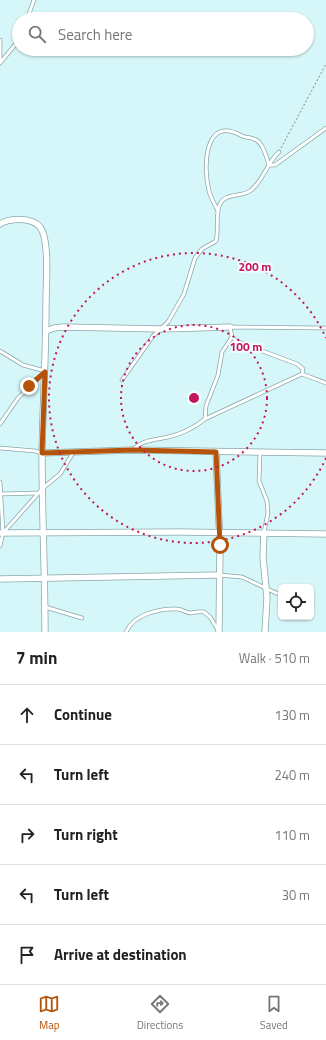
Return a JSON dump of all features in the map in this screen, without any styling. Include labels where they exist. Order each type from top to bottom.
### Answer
[{"type":"street","points":[[0,224],[8,221],[26,220],[40,227],[46,252],[46,332],[42,453],[45,578],[44,632]]},
{"type":"street","points":[[46,332],[54,328],[63,327],[161,329],[230,327]]},
{"type":"street","points":[[42,453],[133,450],[326,453]]},
{"type":"street","points":[[216,452],[219,532],[219,632]]},
{"type":"street","points":[[264,532],[263,557],[266,588],[265,632]]},
{"type":"street","points":[[2,533],[264,532],[326,534]]},
{"type":"street","points":[[0,579],[219,575]]},
{"type":"lane","points":[[30,12],[34,0]]},
{"type":"lane","points":[[0,40],[0,62]]},
{"type":"lane","points":[[0,62],[12,48]]},
{"type":"lane","points":[[269,165],[275,165],[326,128]]},
{"type":"lane","points":[[218,211],[209,193],[208,180],[208,150],[217,133],[223,130],[234,130],[242,136],[255,139],[264,150],[269,165]]},
{"type":"lane","points":[[122,380],[153,336],[168,322],[184,294],[196,258],[202,249],[216,241],[219,230],[218,211],[220,204],[225,199],[250,191],[279,152]]},
{"type":"lane","points":[[302,374],[303,369],[297,364],[285,361],[263,350],[242,344],[232,337],[230,327],[326,328]]},
{"type":"lane","points":[[205,419],[206,406],[218,375],[222,352],[232,337]]},
{"type":"lane","points":[[0,351],[18,362],[45,372],[18,398],[0,424]]},
{"type":"lane","points":[[133,450],[141,443],[169,437],[192,428],[205,419],[302,374],[326,383]]},
{"type":"lane","points":[[0,448],[35,450],[42,453]]},
{"type":"lane","points":[[2,533],[43,488],[60,474],[73,452]]},
{"type":"lane","points":[[260,453],[259,481],[267,501],[268,513],[264,532]]},
{"type":"lane","points":[[0,482],[2,533],[0,546]]},
{"type":"lane","points":[[0,494],[39,493]]},
{"type":"lane","points":[[219,575],[242,576],[278,593]]},
{"type":"lane","points":[[45,607],[82,618]]},
{"type":"lane","points":[[126,632],[135,619],[155,612],[179,609],[186,612],[204,612],[210,617],[219,632]]},
{"type":"path","points":[[279,152],[326,64]]},
{"type":"route","points":[[29,386],[45,372],[42,453],[133,450],[216,452],[220,545]]}]
